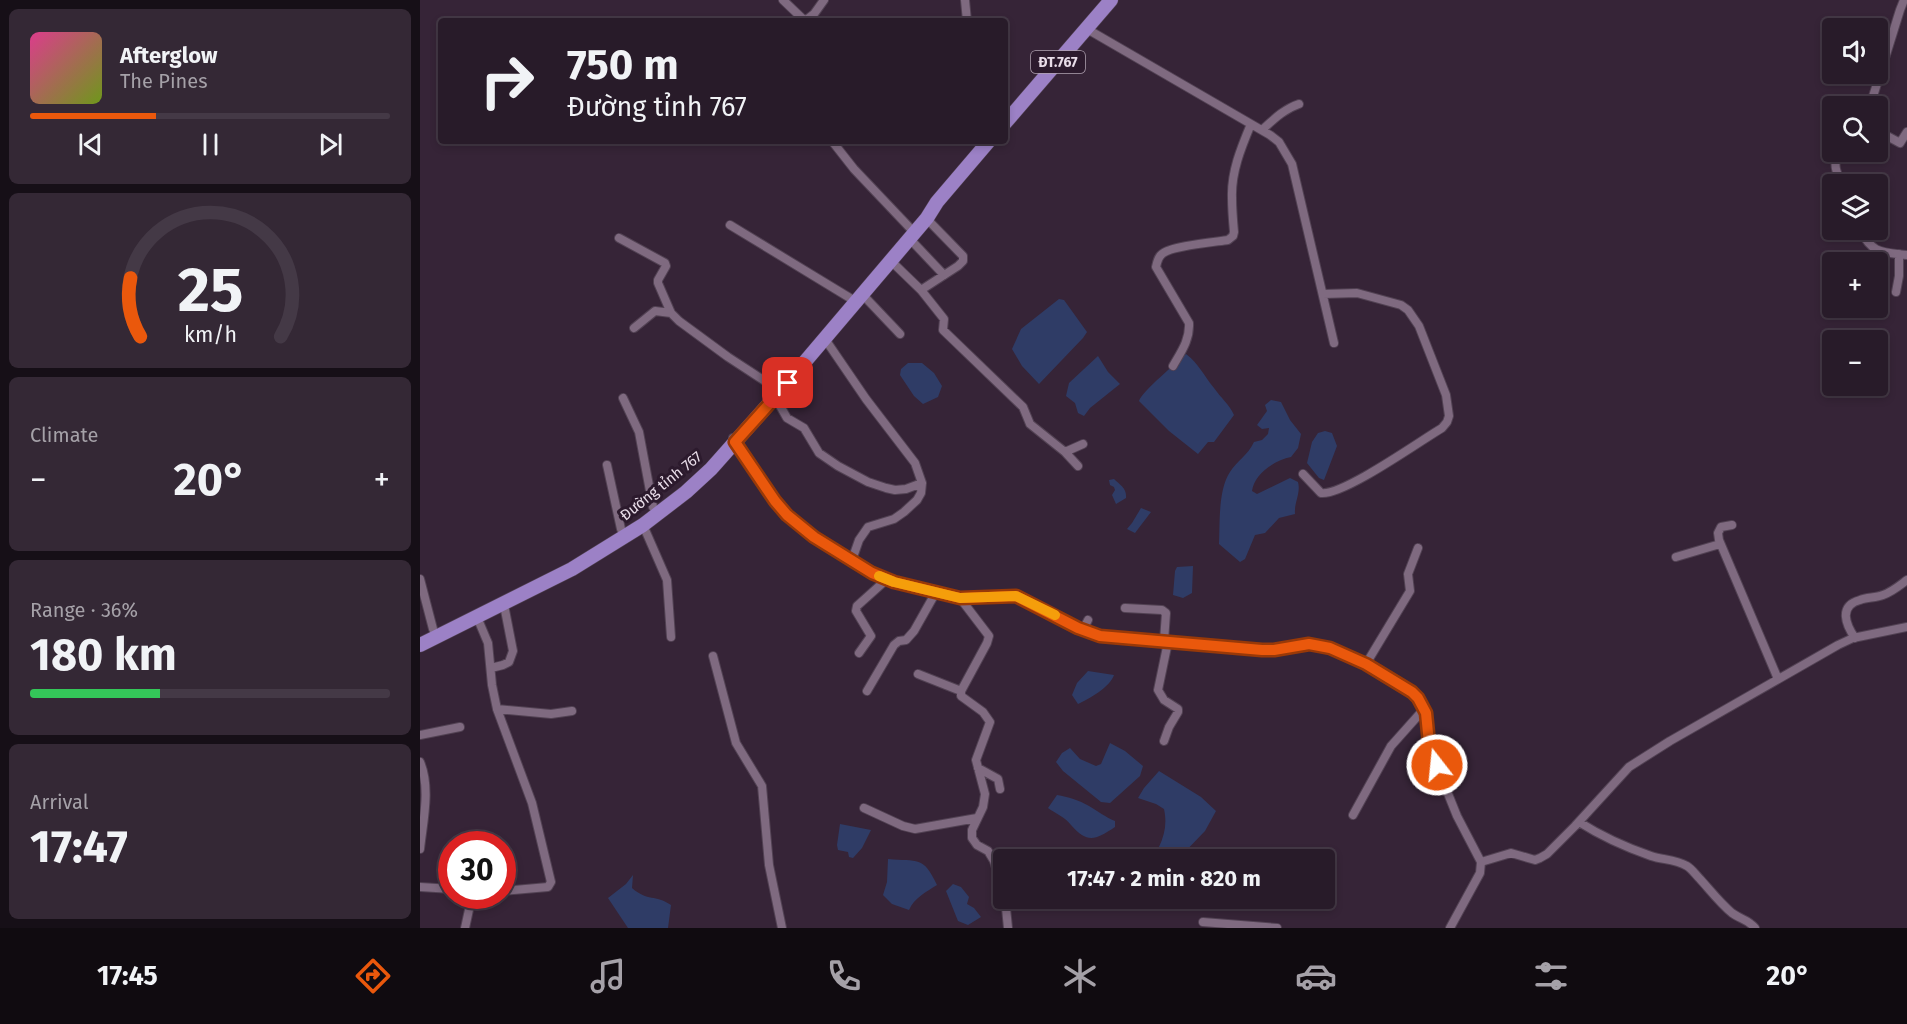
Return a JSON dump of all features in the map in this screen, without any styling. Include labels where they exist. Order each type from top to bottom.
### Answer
[{"type":"main road","name":"ĐT.767","points":[[1008,120],[1111,0]]},
{"type":"main road","name":"Đường tỉnh 767","points":[[775,392],[986,144]]},
{"type":"main road","name":"Đường tỉnh 767","points":[[420,645],[572,569],[664,510],[711,469],[733,439],[825,339],[856,296],[891,261],[910,233]]},
{"type":"main road","name":"Đường tỉnh 767","points":[[420,636],[558,568],[621,529],[682,484],[733,439]]},
{"type":"street","points":[[783,0],[802,18]]},
{"type":"street","points":[[809,18],[824,0]]},
{"type":"street","points":[[965,0],[967,18]]},
{"type":"street","points":[[1873,96],[1904,0]]},
{"type":"street","points":[[1087,29],[1279,142],[1292,164],[1334,343]]},
{"type":"street","points":[[1262,130],[1292,106],[1299,104]]},
{"type":"street","points":[[1173,366],[1186,342],[1189,323],[1156,267],[1157,259],[1163,252],[1172,248],[1228,240],[1233,236],[1232,197],[1236,166],[1251,124]]},
{"type":"street","points":[[1888,136],[1900,142],[1907,132]]},
{"type":"street","points":[[834,144],[944,275]]},
{"type":"street","points":[[921,290],[963,261],[963,256],[925,216]]},
{"type":"street","points":[[730,225],[856,296],[900,334]]},
{"type":"street","points":[[619,238],[665,263],[666,266],[658,283],[671,313],[775,392],[787,418],[804,428],[819,453],[868,482],[886,488],[906,489],[922,483]]},
{"type":"street","points":[[1865,240],[1871,247],[1886,253],[1903,255],[1896,292]]},
{"type":"street","points":[[891,261],[921,290],[944,319],[943,330],[1023,407],[1030,424],[1065,452],[1078,466]]},
{"type":"street","points":[[1303,474],[1321,493],[1329,492],[1368,474],[1442,428],[1449,416],[1446,395],[1419,326],[1408,310],[1401,305],[1357,293],[1323,294]]},
{"type":"street","points":[[634,328],[655,311],[671,313]]},
{"type":"street","points":[[825,339],[866,399],[915,463],[922,483],[921,493],[904,512],[894,519],[868,527],[859,540],[852,560]]},
{"type":"street","points":[[624,398],[639,432],[653,507]]},
{"type":"street","points":[[733,439],[787,515],[814,537],[886,580],[960,598],[1016,596],[1083,630],[1114,639],[1262,650],[1318,645],[1366,664],[1412,692],[1428,719],[1430,749],[1457,816],[1481,862],[1480,873],[1450,928]]},
{"type":"street","points":[[1065,452],[1083,444]]},
{"type":"street","points":[[607,465],[621,529]]},
{"type":"street","points":[[643,525],[667,580],[671,637]]},
{"type":"street","points":[[1732,525],[1723,526],[1720,529],[1718,536],[1720,544],[1778,679]]},
{"type":"street","points":[[1676,557],[1720,544]]},
{"type":"street","points":[[1366,664],[1410,591],[1408,574],[1418,548]]},
{"type":"street","points":[[420,579],[433,629]]},
{"type":"street","points":[[859,653],[871,636],[856,611],[857,606],[886,580]]},
{"type":"street","points":[[1855,638],[1845,621],[1845,615],[1852,603],[1887,594],[1907,580]]},
{"type":"street","points":[[867,691],[894,645],[906,640],[914,631],[936,592]]},
{"type":"street","points":[[960,598],[989,636],[960,696],[983,712],[990,722],[976,760],[985,794],[983,807],[972,830],[972,838],[977,845],[988,851],[993,859]]},
{"type":"street","points":[[491,668],[509,662],[513,651],[504,605]]},
{"type":"street","points":[[1125,608],[1162,610],[1166,613],[1166,642],[1158,690],[1164,700],[1178,711],[1164,741]]},
{"type":"street","points":[[477,617],[488,643],[497,709],[532,803],[551,882],[548,886],[516,889]]},
{"type":"street","points":[[1083,630],[1088,620]]},
{"type":"street","points":[[1481,862],[1511,854],[1535,860],[1546,854],[1629,766],[1838,645],[1855,638],[1907,627]]},
{"type":"street","points":[[713,656],[736,743],[762,786],[769,865],[782,928]]},
{"type":"street","points":[[918,674],[961,691]]},
{"type":"street","points":[[497,709],[551,714],[572,711]]},
{"type":"street","points":[[1353,815],[1391,746],[1424,709]]},
{"type":"street","points":[[420,735],[460,727]]},
{"type":"street","points":[[420,762],[426,784],[420,849]]},
{"type":"street","points":[[978,768],[998,779],[1000,789]]},
{"type":"street","points":[[864,808],[915,829],[977,818]]},
{"type":"street","points":[[1578,822],[1597,834],[1629,848],[1693,870],[1724,905],[1755,928]]},
{"type":"street","points":[[420,887],[438,889]]},
{"type":"street","points":[[465,928],[469,909]]},
{"type":"street","points":[[1006,909],[1008,928]]},
{"type":"street","points":[[1203,922],[1277,928]]},
{"type":"water","points":[[1059,299],[1064,300],[1087,332],[1039,384],[1022,366],[1012,349],[1021,329]]},
{"type":"water","points":[[1186,354],[1198,366],[1234,415],[1214,442],[1208,442],[1198,454],[1169,431],[1139,401],[1153,384]]},
{"type":"water","points":[[1098,356],[1108,372],[1120,384],[1090,408],[1084,416],[1078,413],[1075,403],[1066,396],[1069,383]]},
{"type":"water","points":[[908,363],[922,363],[934,373],[942,386],[938,397],[923,404],[914,396],[900,375],[901,369]]},
{"type":"water","points":[[1271,400],[1281,402],[1290,420],[1301,434],[1298,448],[1291,457],[1278,461],[1266,469],[1257,479],[1252,491],[1257,494],[1290,478],[1298,482],[1295,514],[1279,518],[1265,533],[1255,535],[1245,559],[1240,562],[1219,544],[1223,488],[1233,468],[1254,442],[1262,440],[1268,434],[1269,428],[1262,429],[1257,425],[1267,411],[1265,405]]},
{"type":"water","points":[[1325,431],[1332,433],[1337,446],[1324,480],[1319,478],[1307,463],[1312,442],[1318,433]]},
{"type":"water","points":[[1114,479],[1123,487],[1126,495],[1126,498],[1116,504],[1112,495],[1115,490],[1109,480]]},
{"type":"water","points":[[1141,508],[1151,512],[1135,533],[1127,529]]},
{"type":"water","points":[[1193,566],[1192,593],[1183,598],[1173,595],[1177,567]]},
{"type":"water","points":[[1088,671],[1114,675],[1104,688],[1078,704],[1072,695],[1077,683]]},
{"type":"water","points":[[1110,743],[1125,751],[1143,766],[1140,776],[1110,803],[1101,802],[1063,771],[1056,762],[1062,753],[1070,748],[1080,759],[1096,766],[1101,764]]},
{"type":"water","points":[[1159,771],[1201,797],[1216,811],[1205,831],[1188,849],[1160,849],[1165,828],[1164,809],[1138,798]]},
{"type":"water","points":[[1057,795],[1085,804],[1115,821],[1115,827],[1097,837],[1082,835],[1048,808]]},
{"type":"water","points":[[840,824],[871,830],[862,848],[853,858],[849,857],[848,852],[838,850]]},
{"type":"water","points":[[888,859],[923,864],[937,885],[917,899],[909,910],[892,904],[883,895],[887,882]]},
{"type":"water","points":[[633,875],[632,888],[643,895],[671,905],[668,928],[628,928],[608,898],[626,884]]},
{"type":"water","points":[[953,884],[961,887],[969,897],[967,904],[974,908],[981,917],[968,925],[958,921],[946,891]]},
{"type":"slow traffic","points":[[879,576],[886,580],[960,598],[1016,596],[1055,615]]},
{"type":"route","points":[[788,383],[735,442],[787,515],[814,537],[872,573],[886,580],[960,598],[1016,596],[1089,633],[1114,639],[1262,650],[1309,644],[1330,648],[1366,664],[1418,698],[1428,719],[1430,749],[1437,765]]}]
